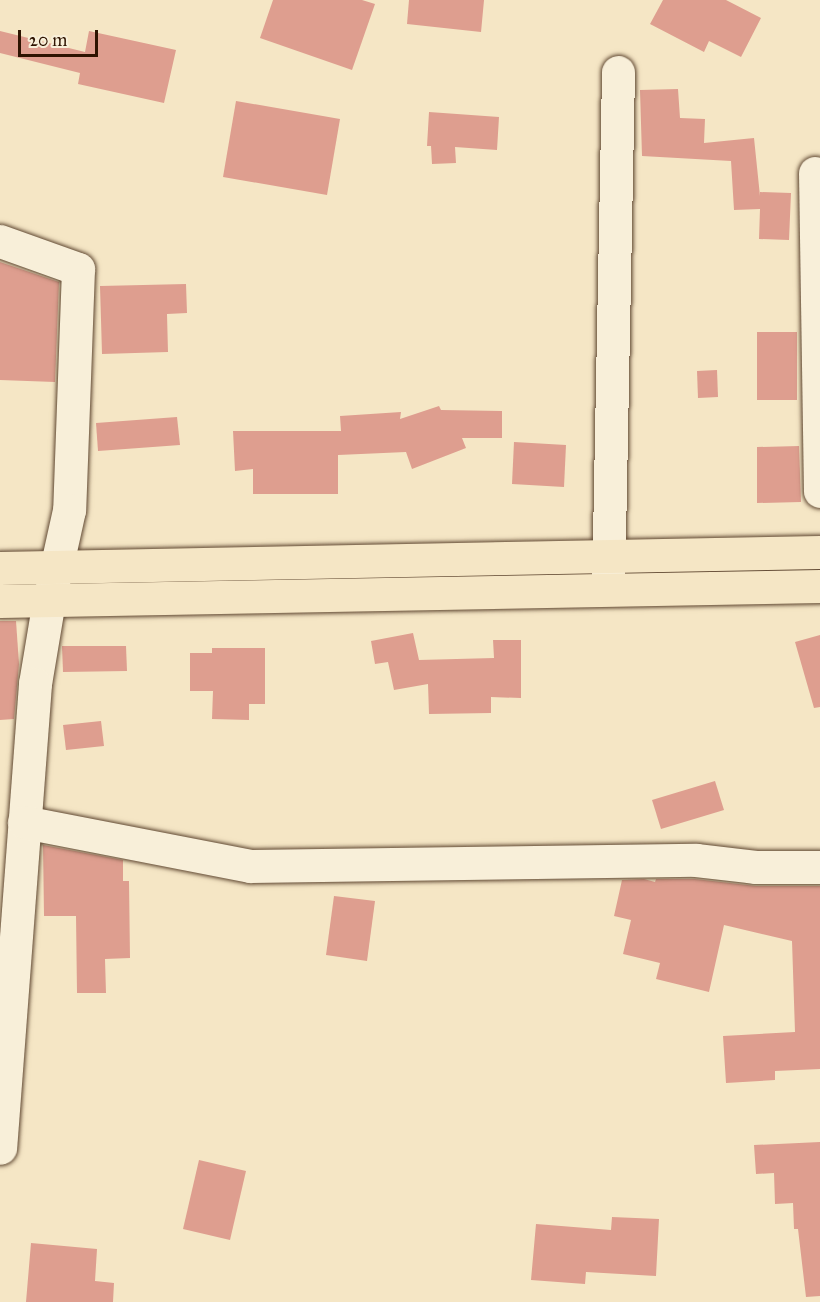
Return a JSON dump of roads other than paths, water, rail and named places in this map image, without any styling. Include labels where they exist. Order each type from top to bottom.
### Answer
[{"type":"main road","points":[[0,568],[820,552]]},
{"type":"main road","points":[[0,601],[820,586]]},
{"type":"street","points":[[608,590],[618,72]]},
{"type":"street","points":[[815,174],[820,491]]},
{"type":"street","points":[[0,241],[78,269],[69,510],[49,600],[34,684],[0,1148]]},
{"type":"street","points":[[24,822],[250,866],[696,860],[756,867],[820,867]]}]
